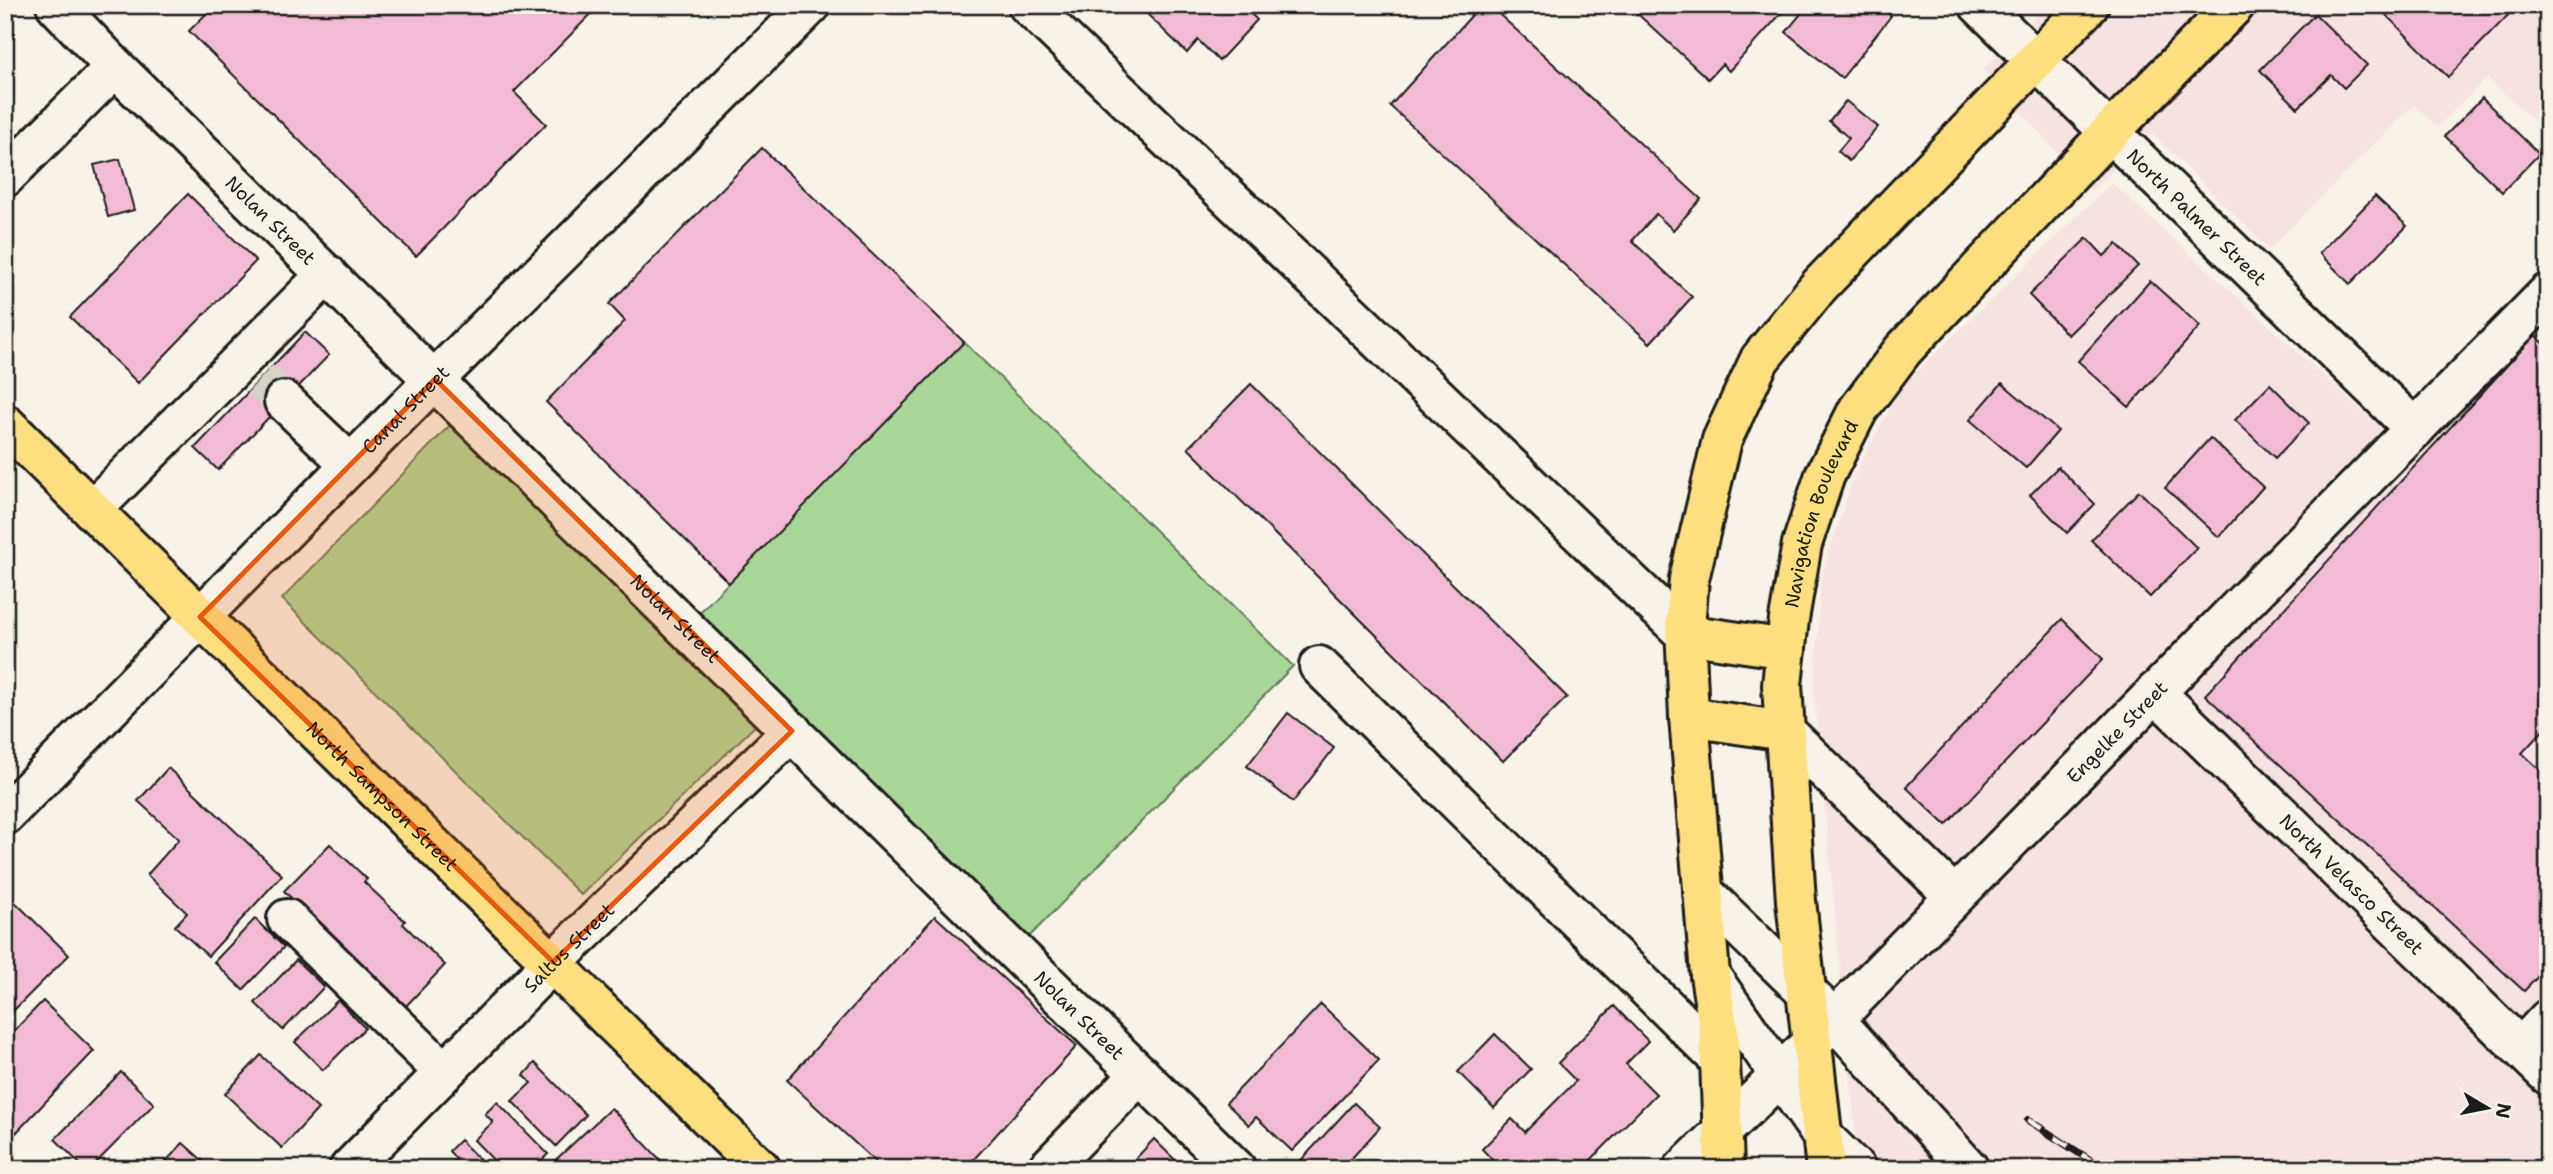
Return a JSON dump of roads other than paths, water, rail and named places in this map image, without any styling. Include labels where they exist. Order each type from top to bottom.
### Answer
[{"type":"main road","points":[[1724,1169],[1719,1032],[1710,975],[1685,634],[1689,579],[1722,440],[1760,359],[1819,286],[2089,5]]},
{"type":"main road","name":"Navigation Boulevard","points":[[1824,1152],[1817,1017],[1796,901],[1782,685],[1802,544],[1825,475],[1858,410],[1903,350],[2235,5]]},
{"type":"main road","name":"North Sampson Street","points":[[5,424],[761,1169]]},
{"type":"main road","points":[[1685,634],[1786,649]]},
{"type":"main road","points":[[1689,716],[1785,731]]},
{"type":"street","name":"Nolan Street","points":[[56,5],[1236,1169]]},
{"type":"street","name":"Canal Street","points":[[5,815],[350,464],[811,5]]},
{"type":"street","points":[[1028,5],[1685,634]]},
{"type":"street","name":"North Palmer Street","points":[[1979,5],[2415,429]]},
{"type":"street","points":[[5,177],[115,66]]},
{"type":"street","points":[[92,510],[262,380],[327,274]]},
{"type":"street","name":"Engelke Street","points":[[1683,1169],[1758,1097],[1779,1073],[1817,1017],[1954,896],[2548,293]]},
{"type":"street","points":[[262,380],[350,464]]},
{"type":"street","points":[[1319,666],[1720,1060]]},
{"type":"street","name":"North Velasco Street","points":[[2155,692],[2548,1074]]},
{"type":"street","name":"Saltus Street","points":[[349,1169],[553,962],[792,731]]},
{"type":"street","points":[[1785,731],[1954,896]]},
{"type":"street","points":[[1703,892],[1817,1017],[1969,1169]]},
{"type":"street","points":[[287,919],[444,1072]]},
{"type":"street","points":[[1710,975],[1779,1073],[1824,1152],[1856,1169]]},
{"type":"street","points":[[2521,1048],[2548,1019]]},
{"type":"street","points":[[1047,1169],[1140,1074]]},
{"type":"tunnel","points":[[260,379],[284,401]]},
{"type":"railway","points":[[2028,1120],[2104,1169]]}]
